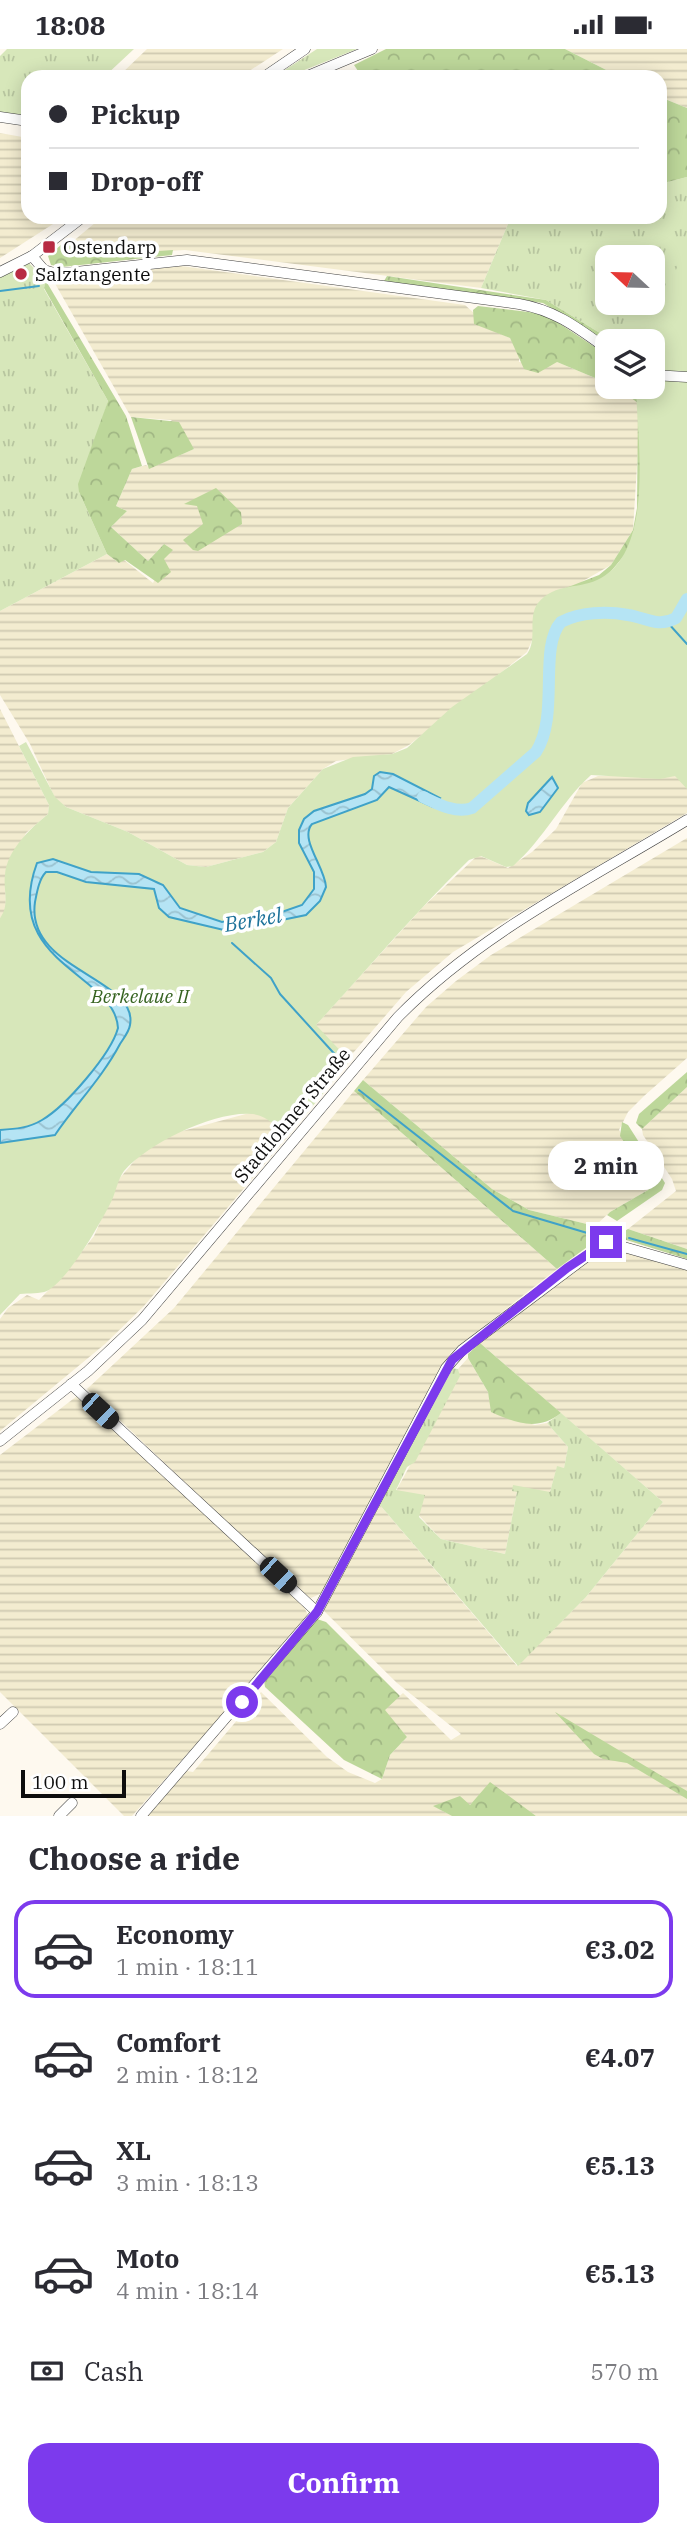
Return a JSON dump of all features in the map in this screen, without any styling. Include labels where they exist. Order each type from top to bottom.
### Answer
[{"type":"street","points":[[274,70],[305,49]]},
{"type":"street","points":[[322,70],[372,49]]},
{"type":"street","points":[[0,117],[21,120]]},
{"type":"street","points":[[0,272],[32,256],[74,224]]},
{"type":"street","points":[[32,256],[44,270],[57,274],[187,260],[519,304],[544,308],[595,341]]},
{"type":"street","points":[[665,376],[687,377]]},
{"type":"street","name":"Stadtlohner Straße","points":[[0,1441],[71,1384],[142,1320],[427,986],[475,948],[687,820]]},
{"type":"street","points":[[141,1816],[317,1612],[446,1368],[462,1350],[606,1242],[687,1265]]},
{"type":"street","points":[[71,1384],[317,1612]]},
{"type":"street","points":[[0,1724],[13,1711]]},
{"type":"street","points":[[59,1816],[72,1803]]},
{"type":"shaded area","points":[[147,49],[283,49],[251,70],[125,70]]},
{"type":"shaded area","points":[[565,49],[687,49],[687,108],[667,100],[667,70],[606,70]]},
{"type":"shaded area","points":[[0,133],[21,137],[21,224],[53,224],[0,258]]},
{"type":"shaded area","points":[[94,224],[508,224],[481,288],[185,250],[87,256],[77,251],[71,243]]},
{"type":"shaded area","points":[[181,266],[465,305],[494,331],[510,338],[519,354],[519,362],[557,362],[595,378],[595,399],[635,399],[640,417],[633,530],[611,565],[583,581],[533,638],[527,652],[409,745],[392,754],[336,761],[323,769],[288,808],[276,842],[263,852],[206,867],[187,865],[128,832],[66,807],[55,798],[30,744],[0,695],[0,611],[107,554],[119,563],[124,560],[153,583],[164,559],[164,544],[148,561],[111,527],[127,511],[116,506],[132,469],[146,465],[150,468],[194,449],[171,420],[131,417],[53,280]]},
{"type":"shaded area","points":[[0,709],[49,805],[48,814],[26,833],[5,876],[6,911],[0,918]]},
{"type":"shaded area","points":[[598,776],[678,776],[687,785],[687,813],[453,952],[406,992],[347,1060],[315,1026],[423,907],[478,855],[508,868],[532,852],[556,829],[582,783]]},
{"type":"shaded area","points":[[687,838],[687,1058],[628,1112],[619,1130],[653,1184],[648,1190],[610,1212],[595,1226],[529,1210],[492,1189],[363,1080],[426,1007],[456,981],[491,955]]},
{"type":"shaded area","points":[[687,1087],[687,1249],[628,1229],[676,1191],[672,1179],[643,1135],[642,1129]]},
{"type":"shaded area","points":[[354,1091],[557,1269],[451,1352],[327,1585],[322,1593],[311,1598],[298,1590],[87,1389],[174,1308]]},
{"type":"shaded area","points":[[257,1111],[291,1133],[144,1306],[105,1344],[0,1431],[0,1319],[8,1308],[27,1295],[39,1300],[65,1273],[94,1236],[119,1179],[142,1152],[175,1133]]},
{"type":"shaded area","points":[[617,1249],[687,1269],[687,1816],[536,1816],[489,1786],[470,1805],[434,1806],[452,1816],[145,1816],[187,1771],[193,1772],[261,1692],[327,1757],[348,1772],[375,1783],[382,1779],[390,1755],[407,1737],[384,1710],[403,1693],[451,1740],[461,1734],[397,1683],[323,1610],[379,1504],[517,1666],[586,1597],[663,1502],[480,1343],[594,1255]]},
{"type":"shaded area","points":[[468,1358],[488,1392],[492,1412],[535,1425],[547,1423],[568,1447],[564,1468],[557,1467],[550,1492],[517,1492],[505,1554],[441,1539],[396,1491],[459,1376],[458,1369]]},
{"type":"shaded area","points":[[77,1396],[301,1601],[307,1613],[306,1621],[132,1816],[124,1816],[0,1692],[0,1455]]},
{"type":"green space","points":[[7,49],[134,49],[112,70],[21,70],[21,115],[0,112],[0,56]]},
{"type":"green space","points":[[317,49],[357,49],[304,70],[285,70]]},
{"type":"green space","points":[[386,49],[565,49],[606,70],[357,70],[354,65]]},
{"type":"green space","points":[[667,100],[687,108],[687,177],[667,182]]},
{"type":"green space","points":[[687,177],[687,249],[665,300],[665,245],[595,245],[595,315],[658,315],[652,329],[595,330],[546,300],[481,288],[508,224],[667,224],[667,182]]},
{"type":"green space","points":[[68,239],[77,251],[87,256],[173,250],[172,255],[62,267],[51,265],[48,256]]},
{"type":"green space","name":"Berkelaue II","points":[[687,246],[687,789],[675,776],[660,779],[591,775],[513,866],[506,867],[481,856],[469,860],[316,1025],[350,1061],[287,1137],[263,1117],[238,1114],[202,1123],[149,1150],[124,1171],[100,1223],[56,1285],[47,1291],[20,1294],[0,1315],[0,918],[5,908],[5,875],[10,857],[27,833],[48,814],[49,805],[19,746],[26,742],[55,797],[66,807],[128,832],[187,865],[206,867],[263,852],[276,842],[288,808],[323,769],[353,757],[392,754],[407,748],[452,707],[527,654],[532,641],[533,615],[538,603],[545,596],[560,589],[593,582],[618,563],[629,543],[636,518],[640,462],[637,399],[665,399],[665,329],[649,329],[655,315],[665,315],[665,294]]},
{"type":"green space","points":[[28,262],[46,281],[44,289],[108,401],[79,492],[107,554],[0,611],[0,274]]},
{"type":"green space","points":[[387,276],[546,300],[595,330],[595,336],[543,303],[384,281]]},
{"type":"green space","points":[[46,281],[126,416],[142,466],[132,469],[116,506],[127,511],[111,527],[148,561],[164,544],[173,550],[164,559],[171,572],[158,583],[125,560],[119,563],[107,554],[79,492],[78,484],[108,401],[44,288]]},
{"type":"green space","points":[[478,306],[545,314],[595,347],[595,378],[557,362],[538,373],[524,369],[510,338],[474,324],[473,310]]},
{"type":"green space","points":[[632,399],[650,399],[645,531],[601,583],[553,593],[599,575],[611,565],[633,530],[637,508],[638,403]]},
{"type":"green space","points":[[131,417],[179,422],[194,449],[149,469]]},
{"type":"green space","points":[[216,488],[241,512],[242,524],[198,551],[193,550],[183,540],[203,524],[197,506],[184,504]]},
{"type":"green space","points":[[687,1072],[687,1087],[642,1129],[636,1123],[639,1114]]},
{"type":"green space","points":[[363,1080],[492,1189],[529,1210],[595,1226],[605,1234],[557,1269],[354,1091]]},
{"type":"green space","points":[[622,1122],[628,1125],[665,1183],[662,1190],[617,1221],[607,1215],[648,1190],[653,1184],[620,1136]]},
{"type":"green space","points":[[628,1229],[687,1249],[687,1259],[623,1239],[623,1232]]},
{"type":"green space","points":[[480,1343],[561,1413],[544,1422],[528,1424],[491,1412],[488,1392],[468,1358],[468,1354]]},
{"type":"green space","points":[[451,1368],[458,1369],[460,1376],[415,1462],[407,1467],[396,1490],[425,1495],[419,1517],[441,1539],[505,1554],[517,1492],[512,1491],[513,1485],[550,1492],[557,1466],[564,1468],[568,1447],[547,1423],[561,1413],[663,1502],[586,1597],[518,1666],[379,1504]]},
{"type":"green space","points":[[317,1619],[326,1622],[400,1696],[385,1710],[407,1737],[390,1755],[382,1779],[344,1760],[265,1687],[264,1680]]},
{"type":"green space","points":[[555,1712],[687,1791],[687,1799],[627,1763],[603,1759],[594,1754]]},
{"type":"green space","points":[[490,1782],[536,1816],[452,1816],[433,1806],[460,1796],[470,1805]]},
{"type":"water","points":[[380,772],[393,774],[440,798],[433,807],[389,787],[377,800],[312,824],[309,830],[310,845],[326,887],[320,901],[306,915],[228,931],[169,917],[159,908],[154,889],[86,882],[57,872],[46,872],[40,882],[35,902],[37,925],[47,943],[63,958],[118,996],[128,1009],[130,1025],[105,1068],[55,1135],[0,1143],[0,1130],[22,1128],[37,1123],[63,1103],[97,1065],[118,1028],[112,1009],[99,993],[62,963],[46,945],[34,924],[30,897],[37,863],[53,859],[91,872],[139,874],[163,885],[180,908],[222,922],[253,915],[276,914],[302,905],[314,889],[314,872],[299,843],[299,830],[304,819],[314,811],[365,794],[372,789],[374,776]]},
{"type":"water","points":[[552,777],[558,788],[540,812],[529,815],[526,811],[528,803]]},
{"type":"waterway","points":[[0,291],[39,286]]},
{"type":"waterway","name":"Berkel","points":[[423,797],[453,809],[472,808],[536,752],[547,720],[551,648],[554,634],[561,622],[585,614],[603,613],[635,616],[652,621],[670,621],[676,618],[687,599]]},
{"type":"waterway","points":[[668,623],[687,644]]},
{"type":"waterway","points":[[232,943],[271,978],[280,994],[340,1060]]},
{"type":"waterway","points":[[359,1090],[513,1211],[594,1235]]},
{"type":"waterway","points":[[629,1238],[687,1254]]},
{"type":"place","name":"Ostendarp","points":[[49,247]]},
{"type":"place","name":"Salztangente","points":[[21,274]]},
{"type":"route","points":[[242,1702],[317,1612],[452,1360],[567,1268],[606,1242]]}]
